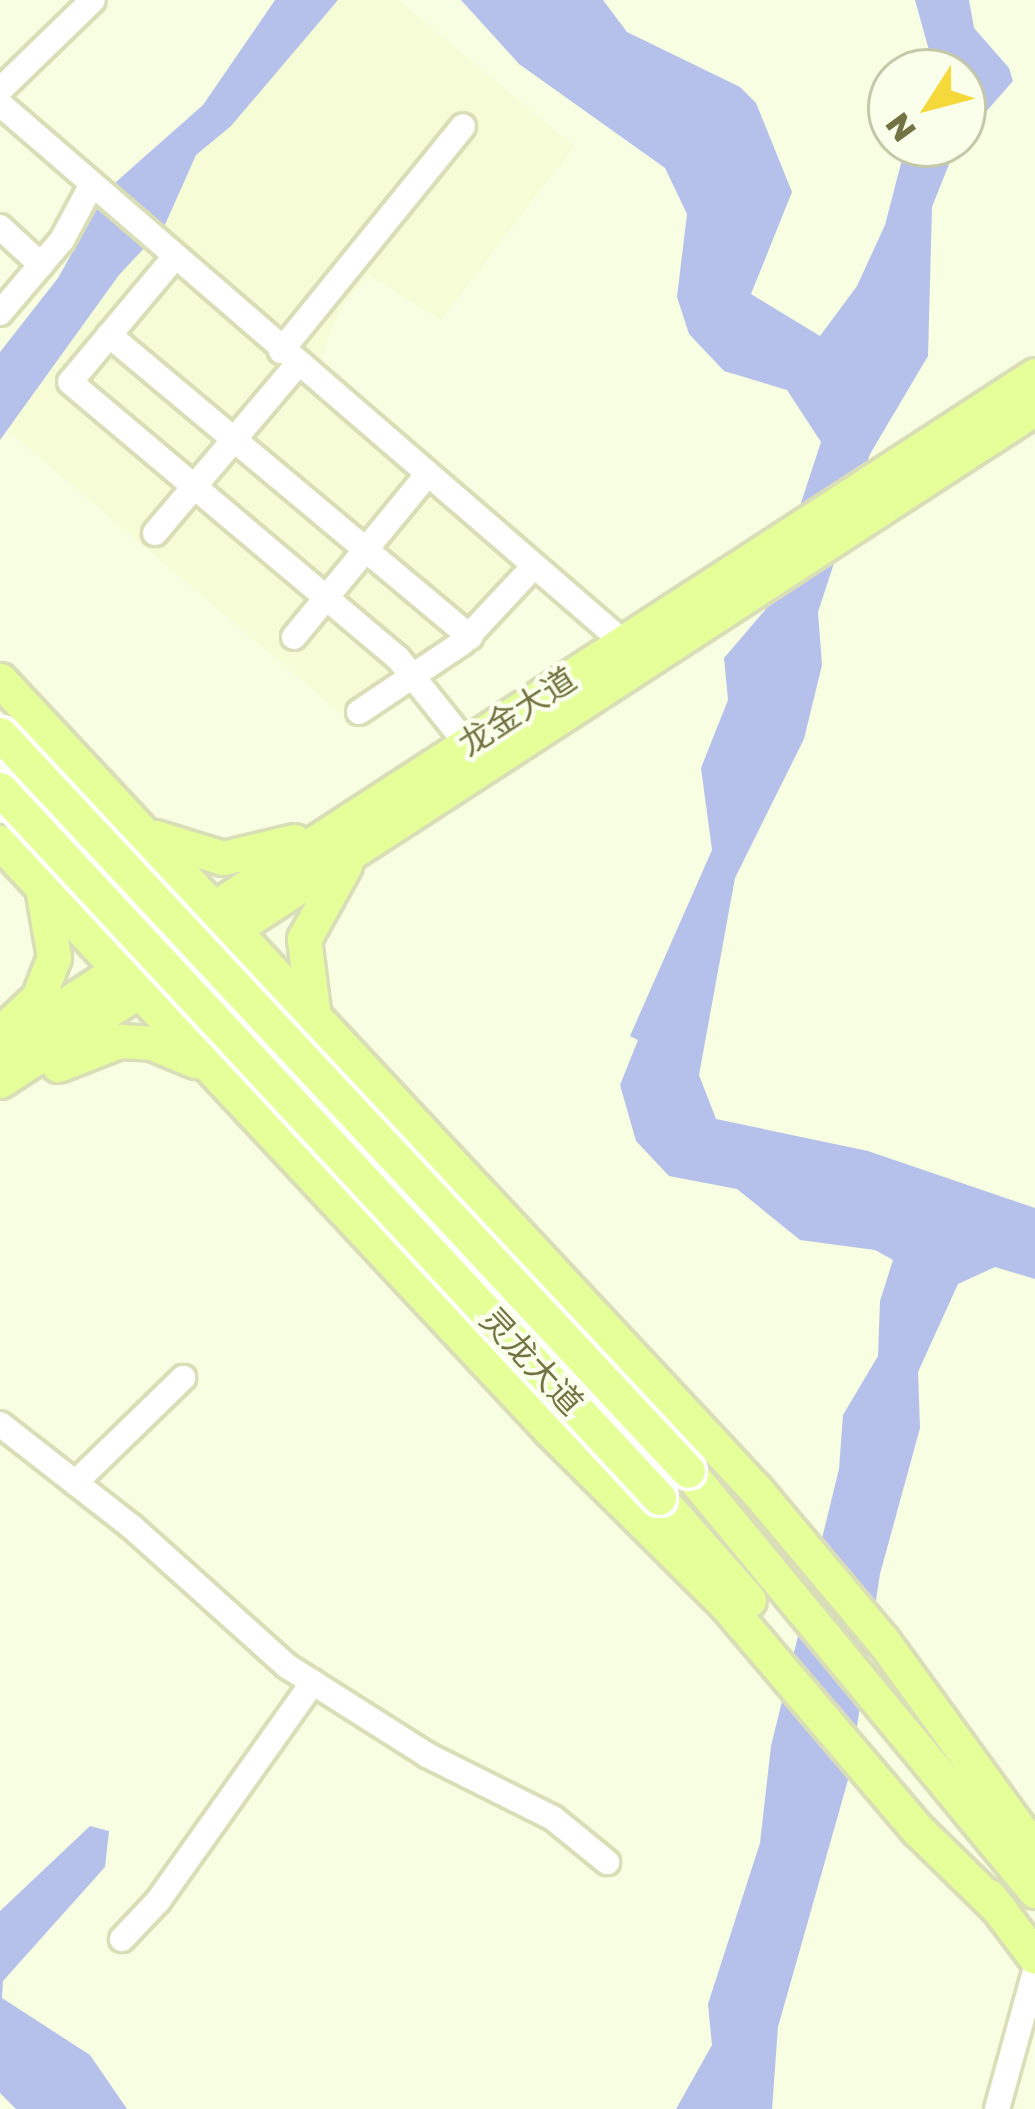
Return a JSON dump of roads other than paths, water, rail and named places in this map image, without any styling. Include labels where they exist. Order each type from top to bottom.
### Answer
[{"type":"main road","name":"龙金大道","points":[[355,834],[467,744],[1035,375]]},
{"type":"main road","name":"龙金大道","points":[[0,1081],[129,981],[355,834],[1028,420]]},
{"type":"main road","points":[[0,680],[770,1505],[912,1678],[1035,1850]]},
{"type":"main road","name":"灵龙大道","points":[[0,734],[688,1471],[899,1717],[1035,1891]]},
{"type":"main road","name":"灵龙大道","points":[[0,789],[659,1498],[760,1629],[891,1771],[1035,1957]]},
{"type":"main road","points":[[126,815],[176,848],[223,859],[355,834]]},
{"type":"main road","points":[[320,1022],[304,983],[304,939],[355,834]]},
{"type":"main road","points":[[0,842],[211,1069],[760,1629],[897,1806],[1001,1911]]},
{"type":"main road","points":[[0,1030],[38,998],[54,958],[52,913],[32,876]]},
{"type":"main road","name":"龙金大道","points":[[0,1047],[129,981]]},
{"type":"main road","points":[[0,1100],[83,1050],[119,1041],[163,1046],[211,1069]]},
{"type":"street","points":[[0,90],[93,0]]},
{"type":"street","points":[[0,104],[167,254],[623,642]]},
{"type":"street","points":[[155,533],[234,440],[289,358],[464,126]]},
{"type":"street","points":[[0,314],[94,189]]},
{"type":"street","points":[[0,227],[41,265]]},
{"type":"street","points":[[167,254],[70,382],[412,672],[467,744]]},
{"type":"street","points":[[110,335],[470,637]]},
{"type":"street","points":[[294,637],[427,475]]},
{"type":"street","points":[[359,712],[470,637],[534,566]]},
{"type":"street","points":[[75,1483],[183,1378]]},
{"type":"street","points":[[0,1424],[313,1682],[427,1755],[553,1818],[607,1862]]},
{"type":"street","points":[[122,1939],[158,1901],[313,1682]]},
{"type":"street","points":[[997,2109],[1035,1971]]},
{"type":"water","points":[[275,0],[338,0],[231,126],[196,155],[164,227],[119,275],[0,440],[0,352],[58,278],[108,189],[203,105]]},
{"type":"water","points":[[461,0],[603,0],[627,32],[740,87],[756,103],[792,192],[751,294],[820,336],[857,286],[885,225],[900,168],[947,168],[932,207],[928,356],[870,454],[818,612],[822,665],[804,739],[735,878],[699,1075],[716,1119],[868,1151],[1035,1208],[1035,1279],[995,1267],[958,1284],[918,1372],[920,1428],[880,1574],[850,1773],[778,2027],[772,2109],[676,2109],[712,2045],[708,2004],[760,1843],[771,1746],[839,1469],[843,1415],[878,1356],[880,1301],[893,1260],[875,1250],[800,1240],[737,1189],[669,1176],[636,1141],[620,1085],[638,1040],[630,1036],[712,850],[701,768],[728,700],[724,658],[766,609],[821,442],[787,390],[724,371],[689,334],[677,297],[687,214],[665,168],[519,64]]},
{"type":"water","points":[[915,0],[969,0],[974,28],[1009,68],[1013,81],[987,111],[987,48],[928,48]]},
{"type":"water","points":[[90,1826],[109,1831],[105,1867],[3,1981],[2,1998],[90,2055],[127,2109],[16,2109],[0,2093],[0,1911]]}]
